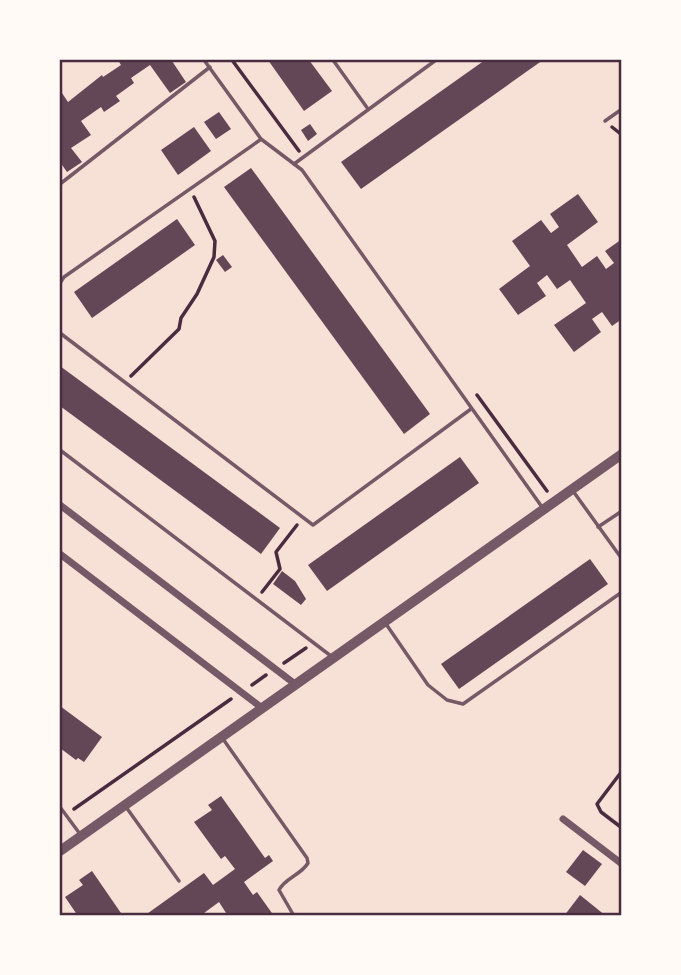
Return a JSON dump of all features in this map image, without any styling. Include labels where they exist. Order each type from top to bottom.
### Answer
[{"type":"street","points":[[60,851],[621,454]]},
{"type":"street","points":[[60,505],[295,684]]},
{"type":"street","points":[[60,554],[262,708]]},
{"type":"street","points":[[563,819],[621,864]]},
{"type":"lane","points":[[204,60],[261,139],[302,170],[544,509]]},
{"type":"lane","points":[[333,60],[368,109]]},
{"type":"lane","points":[[294,164],[436,60]]},
{"type":"lane","points":[[60,184],[210,67]]},
{"type":"lane","points":[[605,121],[621,109]]},
{"type":"lane","points":[[60,282],[261,139]]},
{"type":"lane","points":[[60,333],[313,525],[471,409]]},
{"type":"lane","points":[[60,450],[333,657]]},
{"type":"lane","points":[[572,489],[621,559]]},
{"type":"lane","points":[[598,527],[621,512]]},
{"type":"lane","points":[[384,621],[428,685],[447,700],[463,704],[621,592]]},
{"type":"lane","points":[[222,737],[307,858],[305,868],[281,885],[279,890],[294,915]]},
{"type":"lane","points":[[125,805],[179,881]]},
{"type":"lane","points":[[60,807],[81,836]]},
{"type":"path","points":[[125,383],[179,328],[181,318],[197,294],[214,257],[215,241],[190,188]]},
{"type":"path","points":[[256,599],[279,569],[276,552],[303,517]]},
{"type":"path","points":[[65,815],[314,642]]},
{"type":"path","points":[[621,771],[597,804],[601,812],[621,828]]},
{"type":"building","points":[[118,60],[174,60],[172,61],[186,82],[170,93],[150,65],[131,78],[134,83],[116,96],[120,101],[104,112],[101,107],[81,121],[91,135],[71,148],[82,162],[67,172],[60,162],[60,90],[68,102],[102,75],[103,77],[121,65]]},
{"type":"building","points":[[268,60],[309,60],[332,91],[304,111]]},
{"type":"building","points":[[485,60],[543,60],[361,189],[341,162]]},
{"type":"building","points":[[219,112],[231,129],[216,139],[204,122]]},
{"type":"building","points":[[310,124],[317,134],[308,141],[301,130]]},
{"type":"building","points":[[194,127],[211,151],[178,175],[161,150]]},
{"type":"building","points":[[251,168],[430,414],[404,434],[224,187]]},
{"type":"building","points":[[578,194],[598,222],[567,245],[582,267],[597,256],[606,269],[614,263],[605,251],[622,239],[622,319],[612,326],[602,312],[592,319],[601,332],[574,352],[554,325],[586,303],[570,280],[557,289],[547,275],[537,283],[546,296],[518,315],[499,289],[530,266],[512,241],[541,220],[551,233],[559,227],[550,214]]},
{"type":"building","points":[[177,219],[195,245],[92,318],[74,292]]},
{"type":"building","points":[[223,255],[232,267],[225,272],[216,260]]},
{"type":"building","points":[[60,366],[280,528],[261,554],[60,406]]},
{"type":"building","points":[[460,457],[479,483],[327,591],[308,565]]},
{"type":"building","points":[[590,559],[608,584],[459,689],[441,664]]},
{"type":"building","points":[[282,571],[295,581],[306,599],[301,605],[273,584]]},
{"type":"building","points":[[60,706],[102,737],[84,762],[78,758],[76,760],[60,748]]},
{"type":"building","points":[[221,796],[265,858],[269,855],[273,861],[244,882],[253,895],[257,892],[274,916],[228,916],[219,902],[200,916],[144,916],[204,873],[213,885],[235,869],[225,856],[221,859],[194,822],[212,810],[208,805]]},
{"type":"building","points":[[583,850],[602,864],[585,886],[566,872]]},
{"type":"building","points":[[92,871],[123,916],[78,916],[65,897],[83,885],[79,880]]},
{"type":"building","points":[[580,895],[606,916],[564,916]]}]
